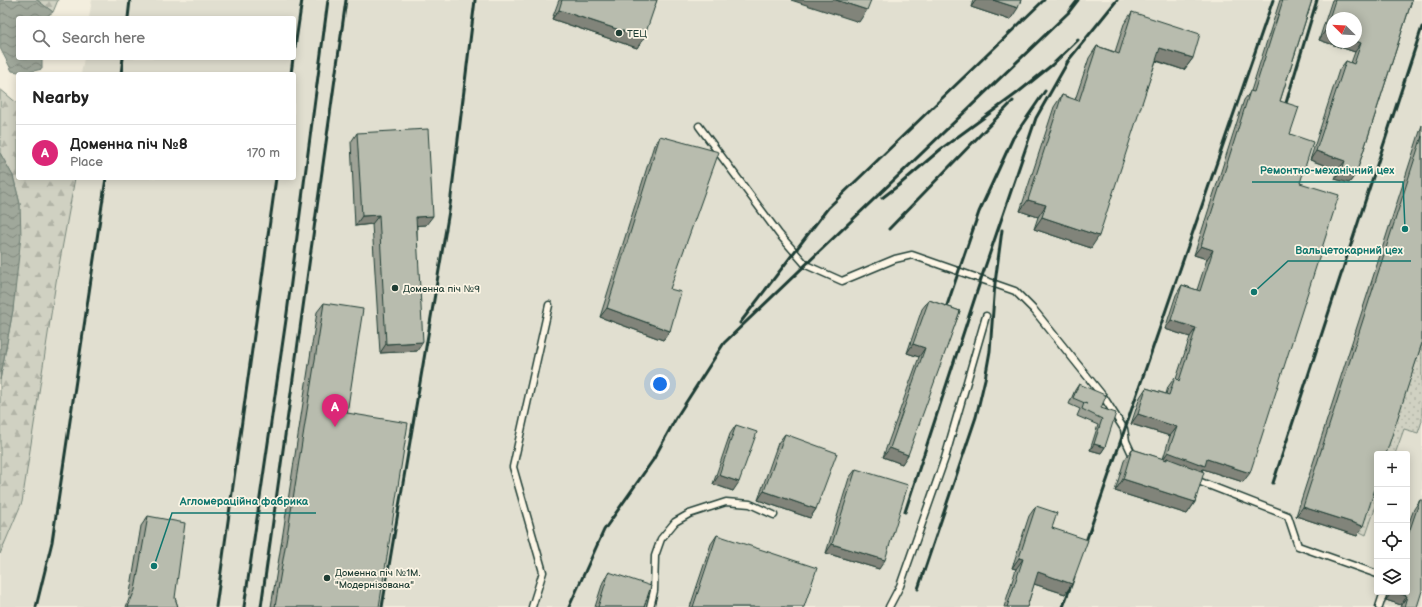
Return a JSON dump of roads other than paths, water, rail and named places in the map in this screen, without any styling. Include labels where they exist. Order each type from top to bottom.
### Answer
[{"type":"lane","points":[[699,126],[779,234],[806,265],[842,280],[895,258],[912,255],[1015,291],[1034,310],[1102,396],[1124,429],[1126,441],[1132,454],[1140,457]]},
{"type":"lane","points":[[532,607],[543,572],[513,467],[549,305]]},
{"type":"lane","points":[[889,607],[900,586],[945,458],[986,316]]},
{"type":"lane","points":[[1184,475],[1288,516],[1298,546],[1374,573]]},
{"type":"lane","points":[[650,607],[654,591],[655,556],[661,539],[675,522],[688,514],[726,502],[750,504],[774,515]]},
{"type":"lane","points":[[1379,607],[1383,595]]},
{"type":"water","points":[[0,0],[37,0],[53,12],[47,16],[16,16],[16,60],[42,60],[42,69],[29,72],[12,71],[0,48]]},
{"type":"water","points":[[0,153],[13,176],[20,204],[21,236],[13,310],[0,380]]},
{"type":"railway","points":[[128,16],[130,0]]},
{"type":"railway","points":[[296,40],[302,0]]},
{"type":"railway","points":[[244,607],[287,313],[328,0]]},
{"type":"railway","points":[[261,607],[346,0]]},
{"type":"railway","points":[[382,607],[450,205],[475,0]]},
{"type":"railway","points":[[740,323],[828,208],[1044,0]]},
{"type":"railway","points":[[569,607],[604,530],[653,460],[676,418],[724,343],[1068,13],[1078,0]]},
{"type":"railway","points":[[1067,62],[1117,0]]},
{"type":"railway","points":[[1083,550],[1273,0]]},
{"type":"railway","points":[[1283,113],[1317,0]]},
{"type":"railway","points":[[1273,483],[1422,27]]},
{"type":"railway","points":[[882,198],[941,149],[1016,94],[1052,65],[1078,40]]},
{"type":"railway","points":[[905,512],[981,279],[1036,118],[1070,58]]},
{"type":"railway","points":[[121,72],[123,60]]},
{"type":"railway","points":[[291,72],[293,60]]},
{"type":"railway","points":[[943,317],[979,212],[1013,138],[1045,91]]},
{"type":"railway","points":[[889,229],[1013,101]]},
{"type":"railway","points":[[36,607],[52,542],[106,180]]},
{"type":"railway","points":[[216,607],[276,180]]},
{"type":"railway","points":[[918,589],[976,417],[985,379],[990,351],[995,283],[1002,230]]},
{"type":"railway","points":[[1063,607],[1074,577]]},
{"type":"place","name":"ТЕЦ","points":[[619,33]]},
{"type":"place","name":"Ремонтно-механічний цех","points":[[1405,229]]},
{"type":"place","name":"Доменна піч №9","points":[[395,288]]},
{"type":"place","name":"Вальцетокарний цех","points":[[1254,292]]},
{"type":"place","name":"Доменна піч №8","points":[[335,427]]},
{"type":"place","name":"Агломераційна фабрика","points":[[154,566]]},
{"type":"place","name":"Доменна піч №1М. \"Модернізована\"","points":[[327,578]]}]
